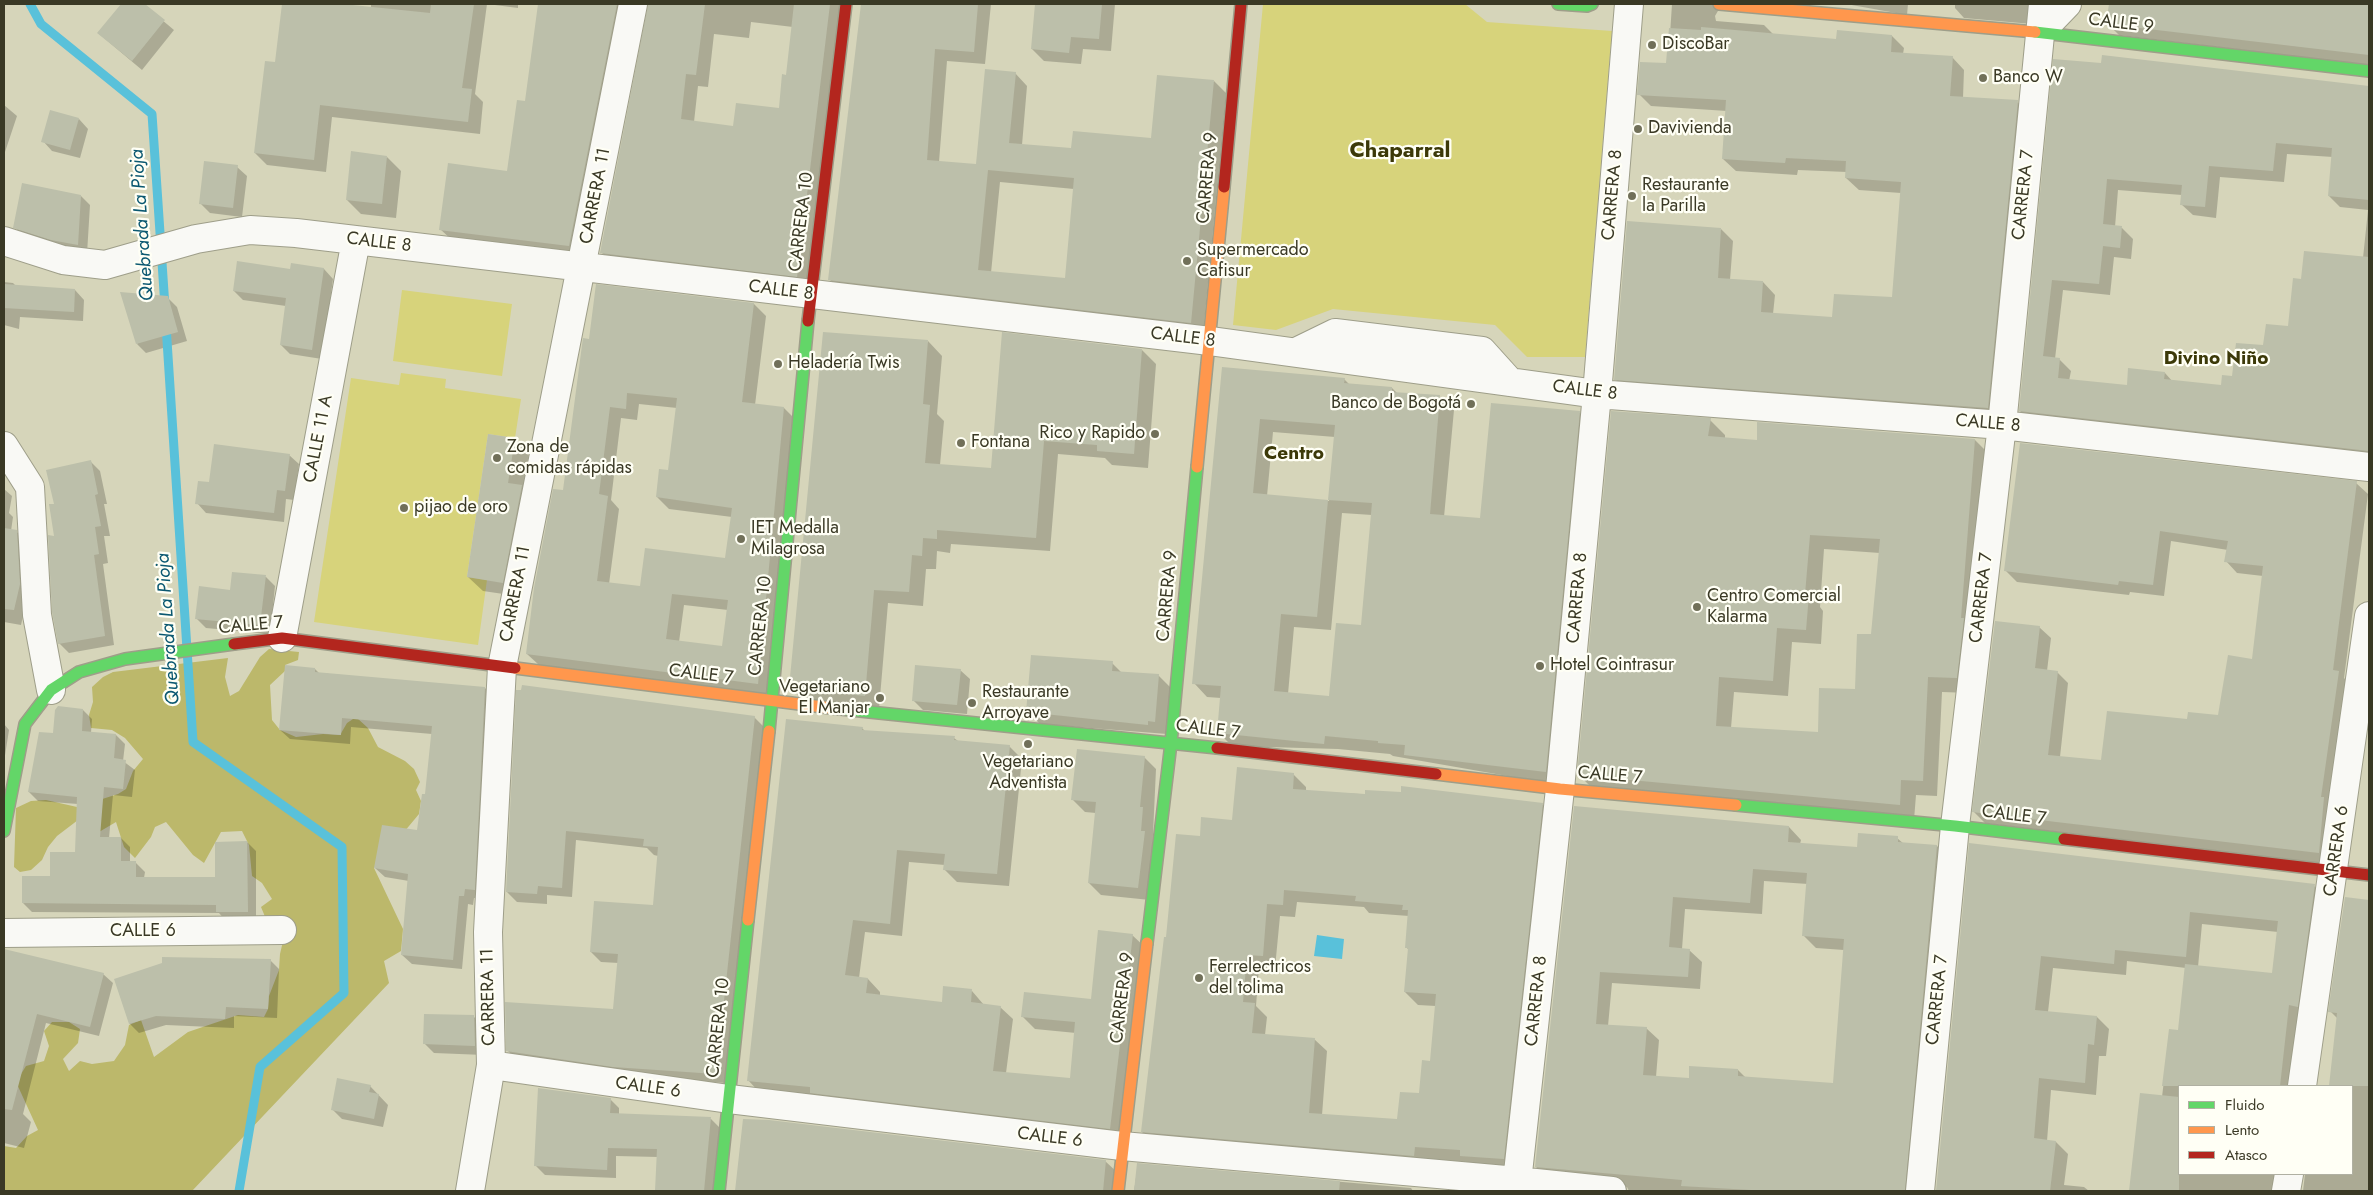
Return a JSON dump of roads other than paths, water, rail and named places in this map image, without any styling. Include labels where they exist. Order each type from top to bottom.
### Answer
[{"type":"main road","name":"CARRERA 10","points":[[719,1191],[772,702],[811,294],[846,4]]},
{"type":"main road","name":"CARRERA 9","points":[[1118,1191],[1172,743],[1241,4]]},
{"type":"main road","points":[[1558,4],[1587,6],[1592,4]]},
{"type":"main road","name":"CALLE 9","points":[[1719,4],[2040,32],[2369,71]]},
{"type":"main road","name":"CALLE 7","points":[[4,831],[25,724],[51,690],[79,672],[125,659],[194,648],[282,638],[772,702],[1172,743],[1560,789],[1956,826],[2369,875]]},
{"type":"street","name":"CARRERA 11","points":[[470,1191],[491,1065],[488,932],[502,667],[633,4]]},
{"type":"street","name":"CARRERA 8","points":[[1517,1186],[1560,789],[1597,394],[1629,4]]},
{"type":"street","name":"CARRERA 7","points":[[1920,1191],[1956,826],[2002,425],[2043,4]]},
{"type":"street","points":[[2040,32],[2067,4]]},
{"type":"street","name":"CALLE 8","points":[[4,241],[63,260],[105,265],[196,239],[250,230],[356,240],[1210,341],[1597,394],[2002,425],[2369,467]]},
{"type":"street","name":"CALLE 11 A","points":[[282,638],[356,240]]},
{"type":"street","points":[[4,446],[30,487],[37,615],[51,690]]},
{"type":"street","name":"CARRERA 6","points":[[2302,1085],[2369,616]]},
{"type":"street","name":"CALLE 6","points":[[4,933],[282,930]]},
{"type":"street","name":"CALLE 6","points":[[491,1065],[729,1099],[1122,1146],[1517,1186],[1612,1191]]},
{"type":"street","points":[[2286,1191],[2289,1175]]},
{"type":"water","points":[[1317,935],[1344,939],[1342,959],[1314,956]]},
{"type":"waterway","name":"Quebrada La Pioja","points":[[30,4],[41,24],[152,114],[165,307]]},
{"type":"waterway","name":"Quebrada La Pioja","points":[[166,325],[193,742],[342,847],[344,993],[260,1067],[239,1191]]},
{"type":"place","name":"DiscoBar","points":[[1652,45]]},
{"type":"place","name":"Banco W","points":[[1983,78]]},
{"type":"place","name":"Davivienda","points":[[1638,129]]},
{"type":"place","name":"Restaurante la Parilla","points":[[1632,196]]},
{"type":"place","name":"Supermercado Cafisur","points":[[1187,261]]},
{"type":"place","name":"Heladería Twis","points":[[778,364]]},
{"type":"place","name":"Banco de Bogotá","points":[[1471,404]]},
{"type":"place","name":"Rico y Rapido","points":[[1155,434]]},
{"type":"place","name":"Fontana","points":[[961,443]]},
{"type":"place","name":"Zona de comidas rápidas","points":[[497,458]]},
{"type":"place","name":"pijao de oro","points":[[404,508]]},
{"type":"place","name":"IET Medalla Milagrosa","points":[[741,539]]},
{"type":"place","name":"Centro Comercial Kalarma","points":[[1697,607]]},
{"type":"place","name":"Hotel Cointrasur","points":[[1540,666]]},
{"type":"place","name":"Vegetariano El Manjar","points":[[880,698]]},
{"type":"place","name":"Restaurante Arroyave","points":[[972,703]]},
{"type":"place","name":"Vegetariano Adventista","points":[[1028,744]]},
{"type":"place","name":"Ferrelectricos del tolima","points":[[1199,978]]},
{"type":"district","name":"Chaparral","points":[[1400,152]]},
{"type":"district","name":"Divino Niño","points":[[2216,359]]},
{"type":"district","name":"Centro","points":[[1294,454]]}]
